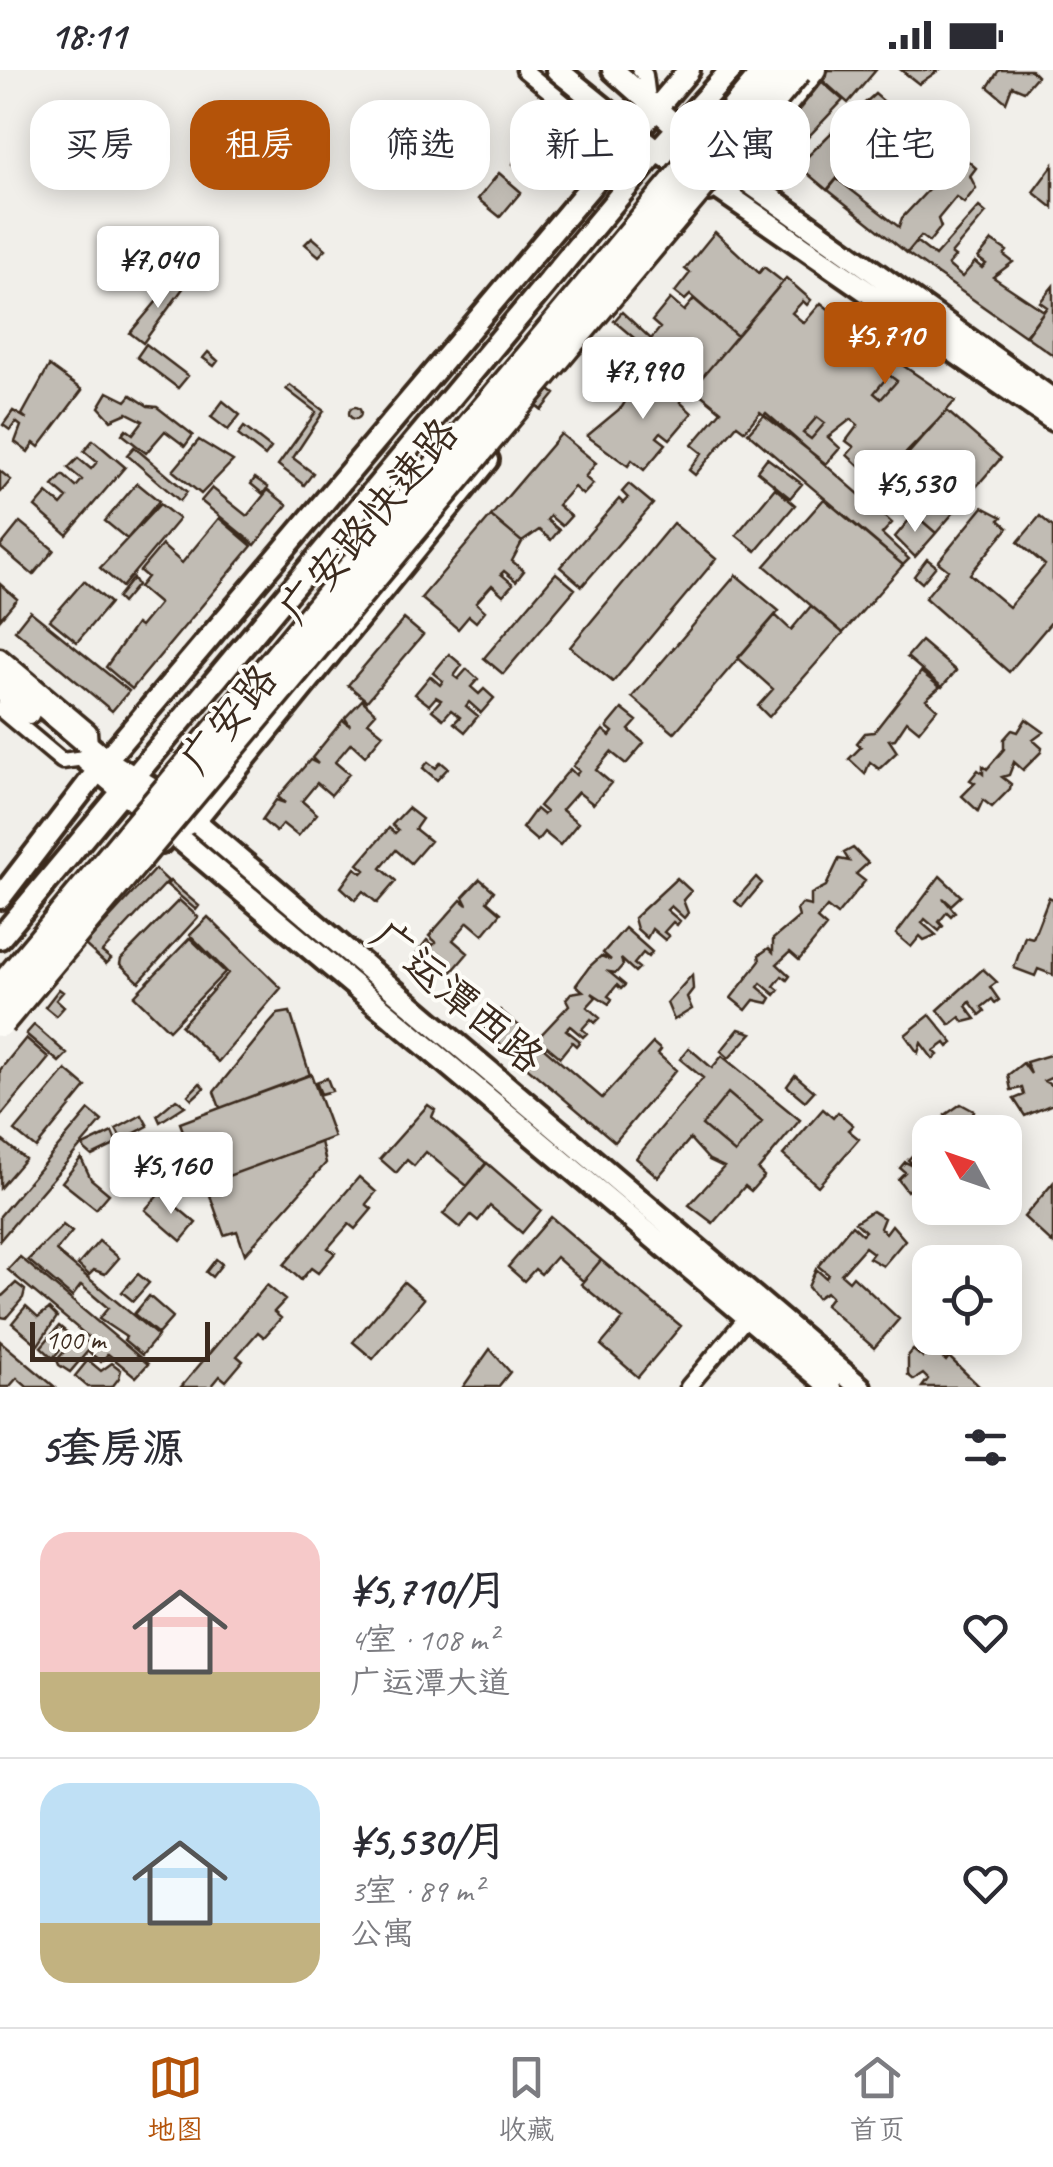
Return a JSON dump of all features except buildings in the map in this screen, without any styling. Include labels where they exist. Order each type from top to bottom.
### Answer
[{"type":"highway","name":"广安路快速路","points":[[0,991],[769,70]]},
{"type":"highway","name":"广安路快速路","points":[[0,1022],[797,70]]},
{"type":"main road","points":[[557,70],[593,100]]},
{"type":"main road","points":[[613,70],[670,117]]},
{"type":"main road","name":"广安路","points":[[650,106],[688,70]]},
{"type":"main road","points":[[704,100],[731,70]]},
{"type":"main road","points":[[734,100],[758,70]]},
{"type":"main road","name":"广安路","points":[[790,100],[815,70]]},
{"type":"main road","points":[[0,938],[670,136]]},
{"type":"main road","points":[[650,146],[670,161]]},
{"type":"main road","points":[[0,1001],[670,180]]},
{"type":"main road","name":"广安路","points":[[0,898],[95,759],[581,190]]},
{"type":"main road","name":"广安路","points":[[0,1037],[171,832],[195,820],[709,190]]},
{"type":"main road","points":[[720,190],[1053,420]]},
{"type":"main road","points":[[761,190],[1053,400]]},
{"type":"main road","points":[[474,369],[541,241]]},
{"type":"main road","name":"广运潭西路","points":[[0,670],[95,759]]},
{"type":"main road","name":"广运潭西路","points":[[0,688],[126,784],[171,832],[831,1387]]},
{"type":"main road","name":"广运潭西路","points":[[126,784],[168,798],[195,820],[860,1387]]},
{"type":"street","points":[[524,70],[560,100]]},
{"type":"street","points":[[640,70],[653,103]]},
{"type":"street","points":[[0,656],[89,731],[95,759],[62,761],[0,709]]},
{"type":"street","points":[[688,1387],[747,1317]]}]
